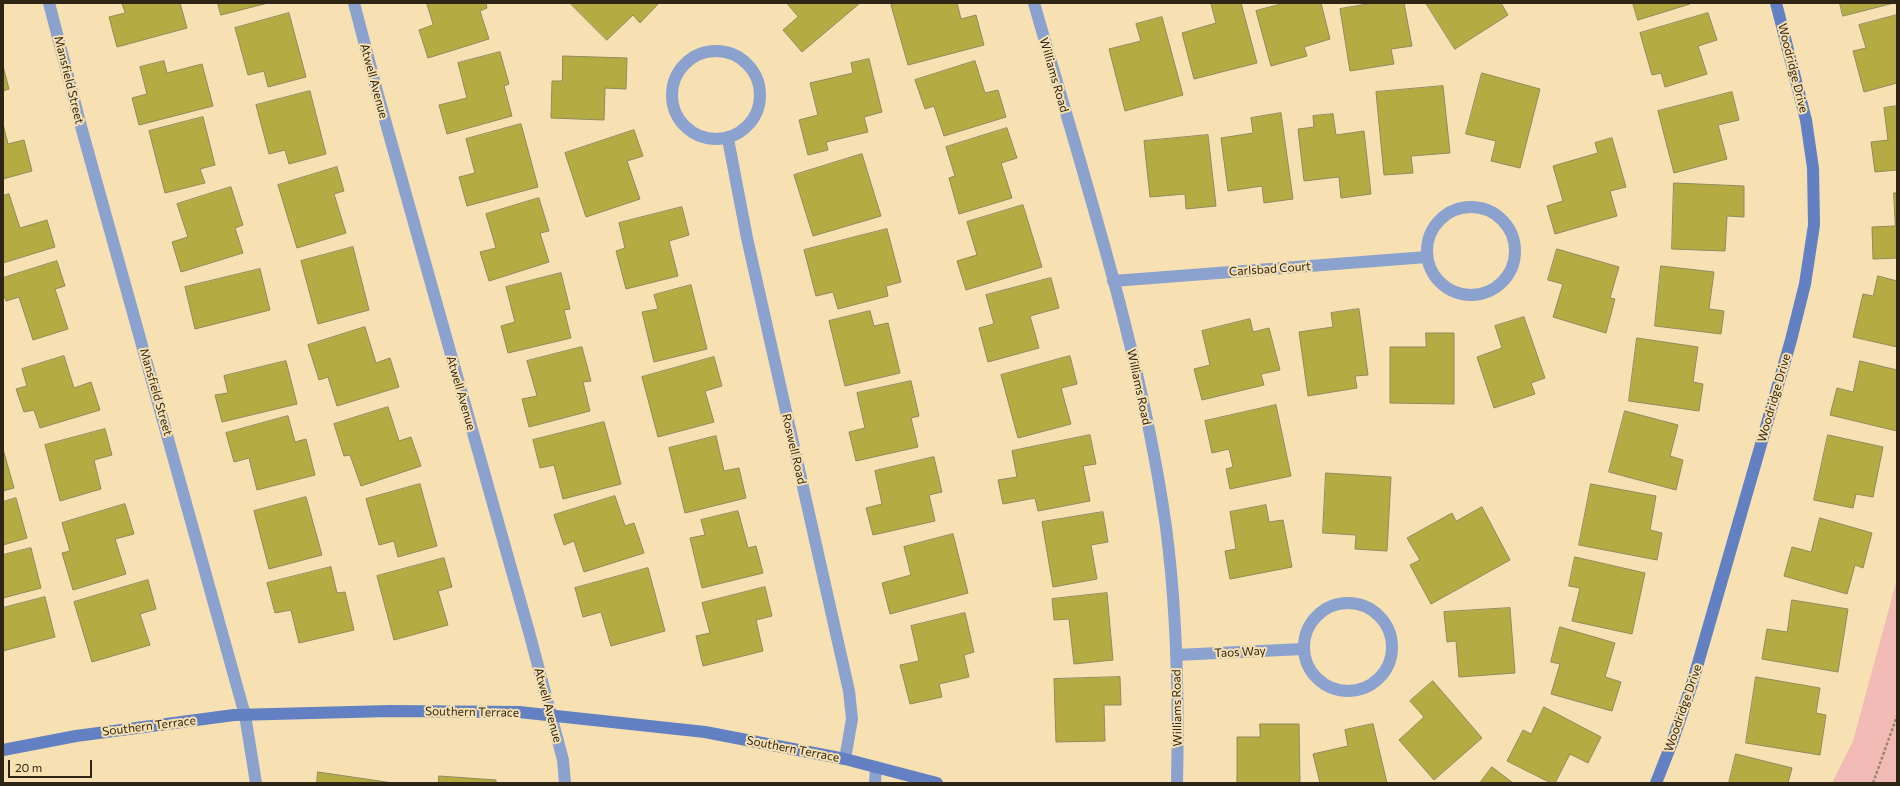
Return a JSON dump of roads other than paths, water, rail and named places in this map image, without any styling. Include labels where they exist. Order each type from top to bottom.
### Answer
[{"type":"street","name":"Mansfield Street","points":[[49,3],[82,130],[245,715],[256,783]]},
{"type":"street","name":"Atwell Avenue","points":[[354,3],[373,79],[563,760],[565,783]]},
{"type":"street","name":"Williams Road","points":[[1035,3],[1113,282],[1147,420],[1164,520],[1175,624],[1179,712],[1177,783]]},
{"type":"street","name":"Woodridge Drive","points":[[1656,783],[1673,740],[1692,684],[1791,340],[1805,284],[1814,225],[1814,168],[1806,120],[1776,3]]},
{"type":"street","points":[[719,51],[734,55],[747,63],[756,76],[760,91],[759,107],[753,121],[742,132],[728,139],[714,140],[700,138],[688,130],[679,120],[673,108],[672,94],[674,80],[681,67],[691,58],[704,52],[719,51]]},
{"type":"street","name":"Roswell Road","points":[[728,139],[751,253],[849,691],[852,719],[845,759]]},
{"type":"street","points":[[1473,206],[1488,210],[1501,218],[1510,230],[1515,245],[1515,259],[1510,273],[1502,284],[1491,292],[1477,296],[1463,296],[1450,291],[1439,282],[1431,271],[1427,257],[1428,242],[1433,228],[1444,216],[1457,209],[1473,206]]},
{"type":"street","name":"Carlsbad Court","points":[[1113,282],[1427,257]]},
{"type":"street","points":[[1346,602],[1366,606],[1372,609],[1383,619],[1390,631],[1393,645],[1391,660],[1384,674],[1372,685],[1358,690],[1343,691],[1328,687],[1315,677],[1307,664],[1304,649],[1305,635],[1311,622],[1320,612],[1332,605],[1346,602]]},
{"type":"street","name":"Taos Way","points":[[1176,655],[1304,649]]},
{"type":"street","name":"Southern Terrace","points":[[3,750],[76,736],[245,715],[390,711],[519,712],[705,732],[845,759],[937,783]]},
{"type":"street","points":[[875,783],[876,767]]}]
